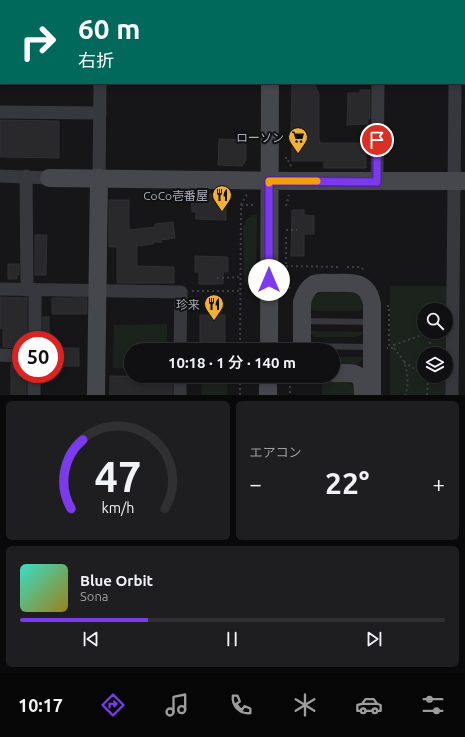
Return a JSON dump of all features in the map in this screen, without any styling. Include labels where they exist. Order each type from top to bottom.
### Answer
[{"type":"street","points":[[96,395],[100,84]]},
{"type":"street","points":[[270,84],[269,181],[280,207],[270,343]]},
{"type":"street","points":[[377,182],[378,84]]},
{"type":"street","points":[[452,395],[459,305],[460,181],[455,84]]},
{"type":"street","points":[[0,112],[100,113]]},
{"type":"street","points":[[0,176],[269,181],[460,181]]},
{"type":"street","points":[[26,176],[34,331]]},
{"type":"street","points":[[302,343],[302,302],[309,288],[319,283],[351,282],[361,285],[369,294],[372,304],[372,322],[380,348],[372,395]]},
{"type":"street","points":[[0,289],[181,292],[180,343]]},
{"type":"street","points":[[0,355],[12,356]]},
{"type":"street","points":[[340,373],[350,373],[360,376],[364,395]]},
{"type":"street","points":[[34,383],[34,395]]},
{"type":"street","points":[[180,383],[180,395]]},
{"type":"street","points":[[268,383],[268,395]]},
{"type":"lane","points":[[302,321],[372,322]]},
{"type":"lane","points":[[340,348],[380,348]]},
{"type":"path","points":[[240,343],[241,205],[280,207],[293,192]]},
{"type":"path","points":[[286,224],[286,266],[290,292]]},
{"type":"path","points":[[286,230],[297,230]]},
{"type":"path","points":[[216,278],[241,277]]},
{"type":"path","points":[[181,292],[241,290]]},
{"type":"path","points":[[384,305],[389,306],[389,345],[394,345],[417,337]]},
{"type":"path","points":[[394,345],[394,348],[404,362],[417,370]]},
{"type":"path","points":[[380,348],[394,348]]},
{"type":"path","points":[[404,362],[408,379],[408,390],[405,395]]},
{"type":"path","points":[[240,383],[240,395]]},
{"type":"path","points":[[290,383],[290,395]]},
{"type":"path","points":[[426,383],[427,395]]},
{"type":"shaded area","points":[[257,214],[256,273],[252,292],[244,281],[243,227],[248,218]]},
{"type":"shaded area","points":[[390,286],[447,286],[447,303],[417,303],[417,339],[447,339],[447,347],[417,347],[417,383],[447,383],[447,395],[390,395]]},
{"type":"shaded area","points":[[348,290],[357,295],[362,301],[363,308],[360,311],[314,311],[311,309],[313,297],[317,294],[329,291]]},
{"type":"shaded area","points":[[167,324],[167,343],[124,343],[124,369],[113,368],[114,325]]},
{"type":"shaded area","points":[[312,331],[362,332],[363,334],[356,337],[315,337],[310,333]]},
{"type":"shaded area","points":[[340,357],[362,357],[363,359],[357,365],[340,365]]},
{"type":"shaded area","points":[[340,381],[349,383],[359,395],[322,395],[322,383],[340,383]]},
{"type":"shaded area","points":[[202,383],[228,383],[227,395],[201,395]]},
{"type":"building","points":[[292,84],[314,84],[319,94],[320,143],[366,143],[366,168],[324,168],[324,161],[292,161]]},
{"type":"building","points":[[360,90],[370,90],[370,119],[368,119],[368,124],[347,125],[348,93],[360,93]]},
{"type":"building","points":[[0,120],[59,121],[59,158],[0,157]]},
{"type":"building","points":[[219,139],[246,140],[246,160],[242,166],[218,165]]},
{"type":"building","points":[[199,194],[226,194],[226,220],[196,219],[196,212],[192,212],[191,196]]},
{"type":"building","points":[[109,200],[129,200],[129,230],[155,227],[155,224],[173,222],[175,238],[161,240],[162,242],[153,242],[153,244],[137,246],[137,266],[174,267],[174,283],[117,283],[117,247],[109,247]]},
{"type":"building","points":[[292,210],[304,210],[304,215],[314,216],[314,234],[304,234],[304,256],[291,256]]},
{"type":"building","points":[[35,235],[47,235],[46,275],[35,275]]},
{"type":"building","points":[[195,256],[228,257],[228,272],[223,272],[223,284],[199,284],[199,272],[195,272]]},
{"type":"building","points":[[8,264],[19,264],[19,275],[17,275],[17,279],[8,279]]},
{"type":"building","points":[[0,297],[27,298],[27,331],[12,331],[12,348],[3,347],[3,328],[0,328]]},
{"type":"building","points":[[52,298],[87,298],[87,314],[52,314]]},
{"type":"building","points":[[200,315],[225,315],[225,343],[200,343]]},
{"type":"building","points":[[43,317],[49,317],[49,331],[43,331]]},
{"type":"building","points":[[64,348],[79,348],[79,366],[64,366]]},
{"type":"building","points":[[12,364],[12,383],[26,383],[26,395],[11,395]]},
{"type":"building","points":[[110,376],[124,376],[124,383],[172,383],[172,395],[110,395]]},
{"type":"slow traffic","points":[[269,183],[269,181],[317,181]]},
{"type":"place","name":"ローソン","points":[[298,154]]},
{"type":"place","name":"CoCo壱番屋","points":[[222,212]]},
{"type":"place","name":"珍来","points":[[214,321]]},
{"type":"route","points":[[269,280],[269,181],[377,182],[377,140]]}]
